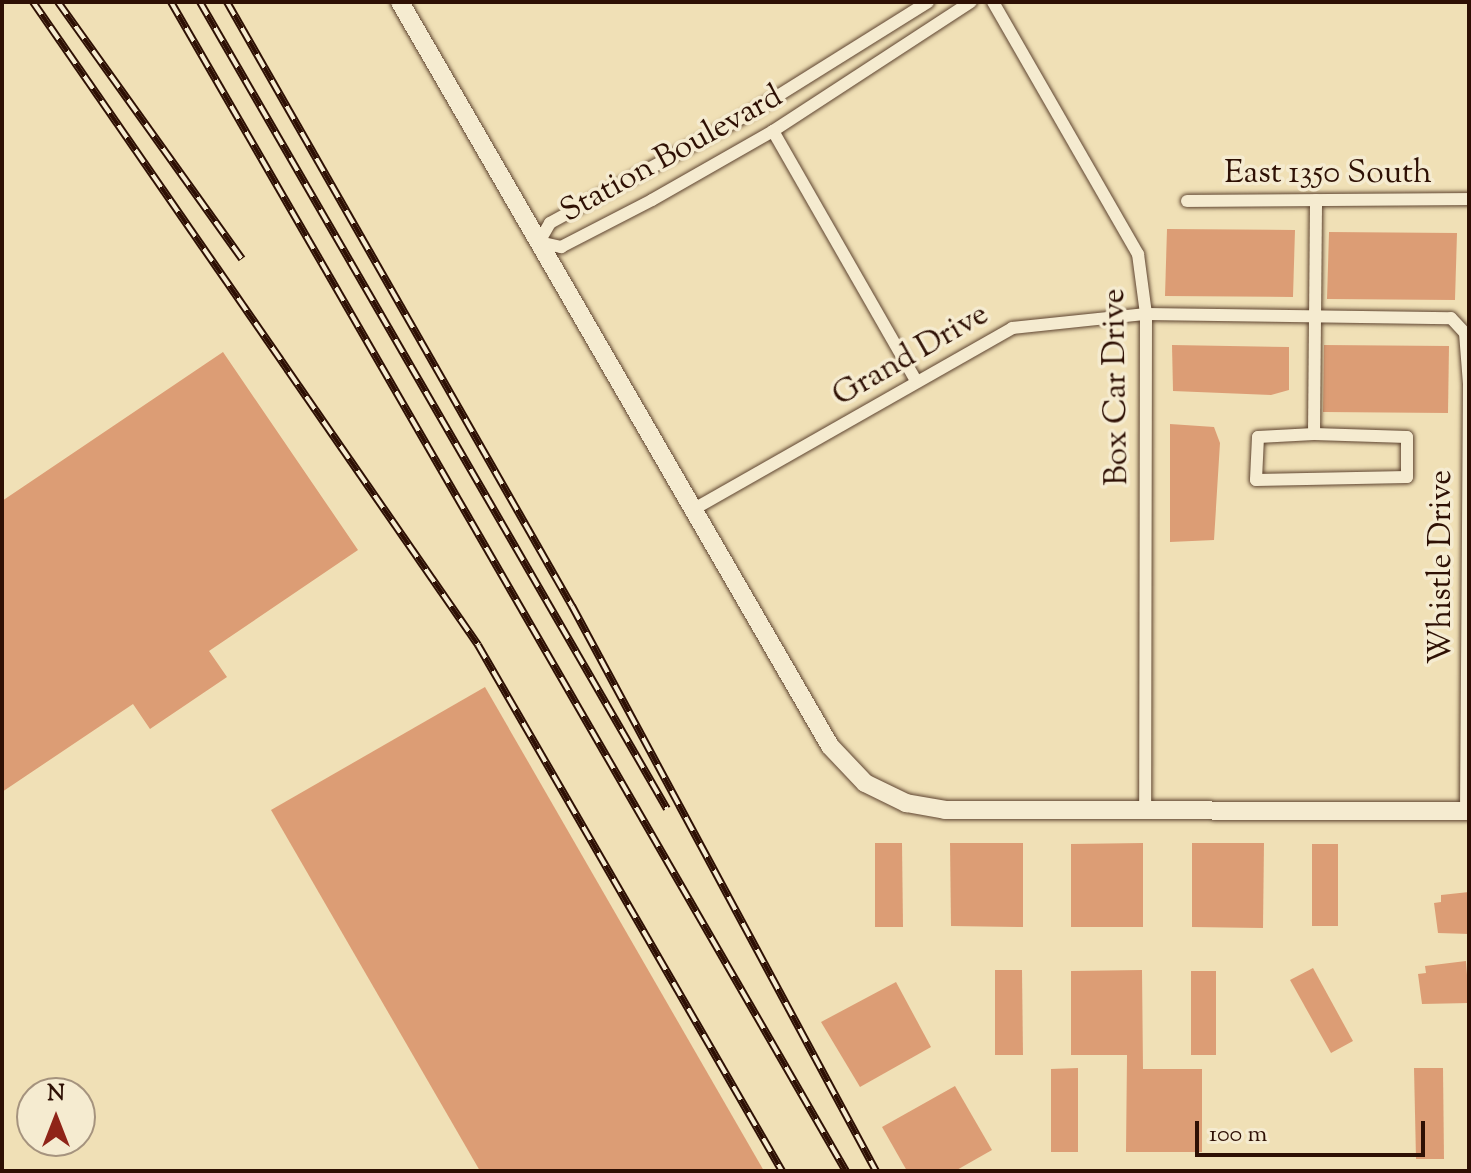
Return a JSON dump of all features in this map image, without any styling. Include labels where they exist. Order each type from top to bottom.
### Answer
[{"type":"street","points":[[400,2],[830,746],[865,783],[932,808],[1468,811]]},
{"type":"street","name":"Station Boulevard","points":[[928,2],[749,114],[550,223],[539,242],[561,247],[773,131],[971,2]]},
{"type":"street","name":"Box Car Drive","points":[[993,2],[1138,254],[1146,314],[1145,810]]},
{"type":"street","points":[[773,131],[917,382]]},
{"type":"street","name":"East 1350 South","points":[[1187,201],[1469,199]]},
{"type":"street","points":[[1314,434],[1316,200]]},
{"type":"street","name":"Grand Drive","points":[[694,509],[1012,328],[1146,314],[1440,315],[1460,325]]},
{"type":"street","name":"Whistle Drive","points":[[1460,325],[1469,384],[1468,811]]},
{"type":"street","points":[[1314,434],[1407,437],[1407,477],[1256,480],[1258,437],[1314,434]]},
{"type":"building","points":[[1167,229],[1295,230],[1293,297],[1165,296]]},
{"type":"building","points":[[1329,232],[1457,233],[1455,300],[1327,299]]},
{"type":"building","points":[[1172,345],[1289,347],[1289,390],[1271,395],[1173,391]]},
{"type":"building","points":[[1324,345],[1449,346],[1448,413],[1323,412]]},
{"type":"building","points":[[223,352],[358,550],[209,651],[227,677],[150,729],[133,704],[2,792],[2,501]]},
{"type":"building","points":[[1170,424],[1214,427],[1220,443],[1214,540],[1170,542]]},
{"type":"building","points":[[485,687],[764,1171],[480,1171],[271,810]]},
{"type":"building","points":[[875,843],[902,843],[903,927],[875,927]]},
{"type":"building","points":[[950,843],[1023,843],[1023,927],[951,926]]},
{"type":"building","points":[[1143,843],[1143,927],[1071,927],[1071,844]]},
{"type":"building","points":[[1192,843],[1264,843],[1263,928],[1192,927]]},
{"type":"building","points":[[1312,844],[1338,844],[1338,926],[1312,926]]},
{"type":"building","points":[[1469,892],[1469,934],[1438,933],[1434,903],[1441,902],[1441,895]]},
{"type":"building","points":[[1466,961],[1469,1003],[1422,1004],[1418,974],[1426,973],[1425,966]]},
{"type":"building","points":[[1313,968],[1353,1041],[1331,1053],[1290,980]]},
{"type":"building","points":[[995,970],[1022,970],[1023,1055],[995,1055]]},
{"type":"building","points":[[1142,970],[1143,1069],[1202,1069],[1202,1152],[1126,1152],[1127,1055],[1071,1055],[1071,971]]},
{"type":"building","points":[[1191,971],[1216,971],[1216,1055],[1191,1055]]},
{"type":"building","points":[[896,982],[931,1047],[860,1087],[821,1022]]},
{"type":"building","points":[[1078,1068],[1078,1152],[1051,1152],[1051,1069]]},
{"type":"building","points":[[1414,1068],[1443,1068],[1444,1159],[1416,1159]]},
{"type":"building","points":[[955,1086],[992,1150],[955,1171],[907,1171],[882,1127]]},
{"type":"railway","points":[[33,2],[478,645],[782,1171]]},
{"type":"railway","points":[[58,2],[242,259]]},
{"type":"railway","points":[[171,2],[846,1171]]},
{"type":"railway","points":[[200,2],[667,809]]},
{"type":"railway","points":[[227,2],[572,606],[876,1171]]}]
